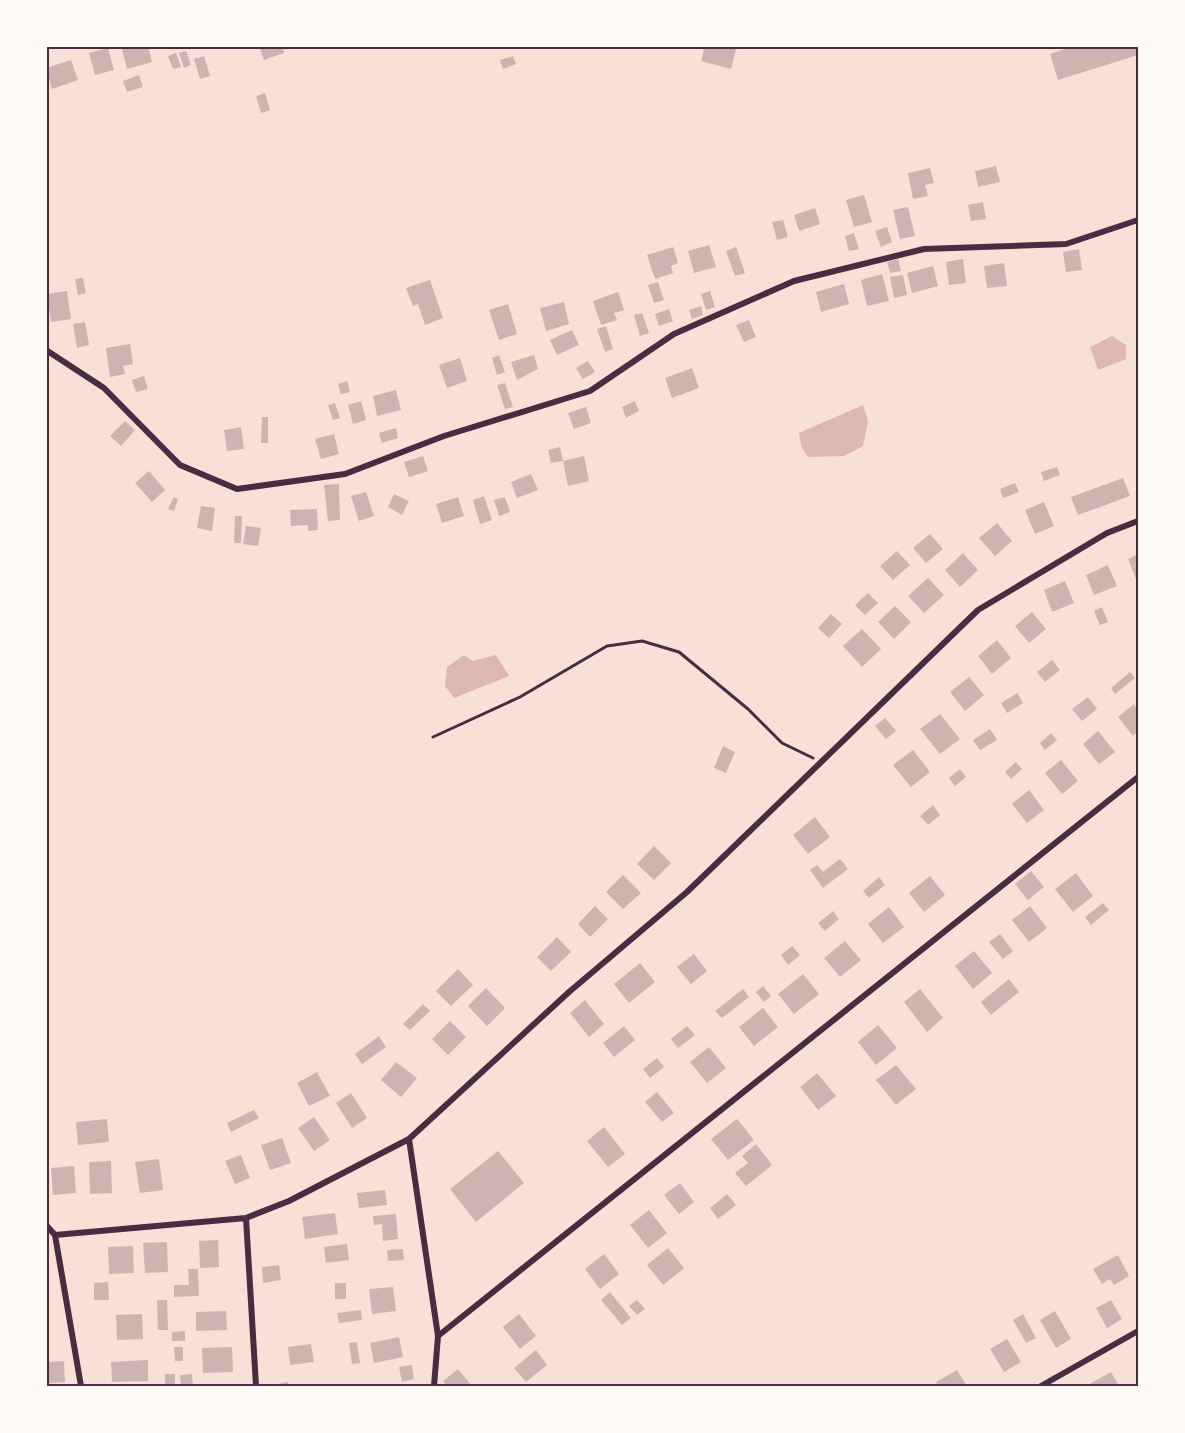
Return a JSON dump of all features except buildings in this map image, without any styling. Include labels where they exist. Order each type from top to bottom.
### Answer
[{"type":"street","points":[[46,350],[104,388],[180,465],[237,489],[345,474],[444,436],[590,391],[674,334],[794,281],[924,249],[1066,244],[1138,220]]},
{"type":"street","points":[[55,1234],[246,1218],[289,1201],[409,1139],[569,992],[687,892],[978,610],[1107,533],[1138,521]]},
{"type":"street","points":[[438,1336],[1138,777]]},
{"type":"street","points":[[409,1139],[438,1336],[434,1386]]},
{"type":"street","points":[[246,1218],[256,1386]]},
{"type":"street","points":[[46,1225],[55,1234],[81,1386]]},
{"type":"street","points":[[1041,1386],[1138,1331]]},
{"type":"path","points":[[433,736],[520,697],[607,646],[642,641],[679,652],[748,709],[782,743],[822,763]]},
{"type":"shaded area","points":[[1112,336],[1126,345],[1126,359],[1098,370],[1090,347]]},
{"type":"shaded area","points":[[863,405],[868,421],[863,446],[844,456],[808,457],[801,446],[799,433]]},
{"type":"shaded area","points":[[464,655],[473,661],[496,655],[509,676],[454,698],[445,686],[447,667]]}]
